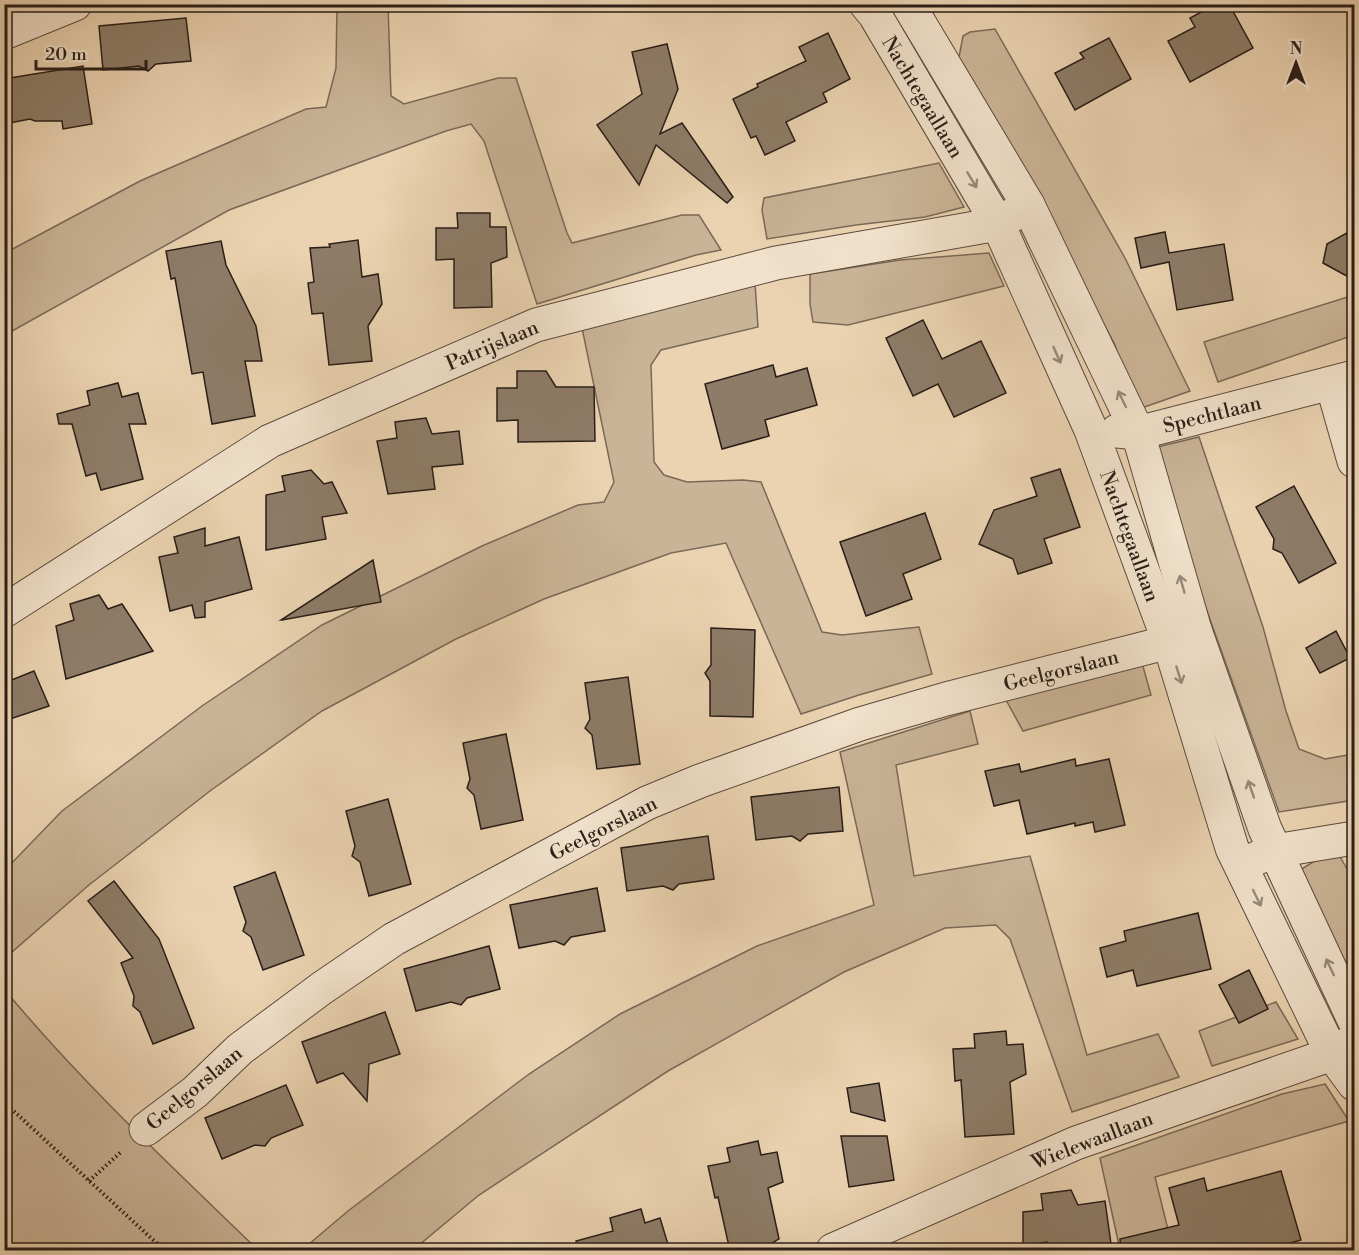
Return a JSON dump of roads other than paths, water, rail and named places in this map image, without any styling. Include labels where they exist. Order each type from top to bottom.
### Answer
[{"type":"street","points":[[4,33],[75,4]]},
{"type":"street","points":[[870,10],[910,5]]},
{"type":"street","name":"Nachtegaallaan","points":[[910,5],[1028,206],[1138,433],[1182,636],[1232,848],[1343,1047],[1354,1084]]},
{"type":"street","name":"Nachtegaallaan","points":[[870,10],[998,224],[1182,636],[1265,830],[1354,1020]]},
{"type":"street","name":"Patrijslaan","points":[[4,611],[270,441],[536,325],[776,263],[998,224],[1028,206]]},
{"type":"street","name":"Spechtlaan","points":[[1091,430],[1138,433],[1343,381],[1354,461]]},
{"type":"street","name":"Geelgorslaan","points":[[146,1129],[195,1092],[240,1049],[322,988],[394,939],[647,803],[700,781],[860,724],[1182,636]]},
{"type":"street","points":[[1240,864],[1275,851],[1354,838]]},
{"type":"street","name":"Wielewaallaan","points":[[833,1251],[1076,1143],[1343,1047]]}]
